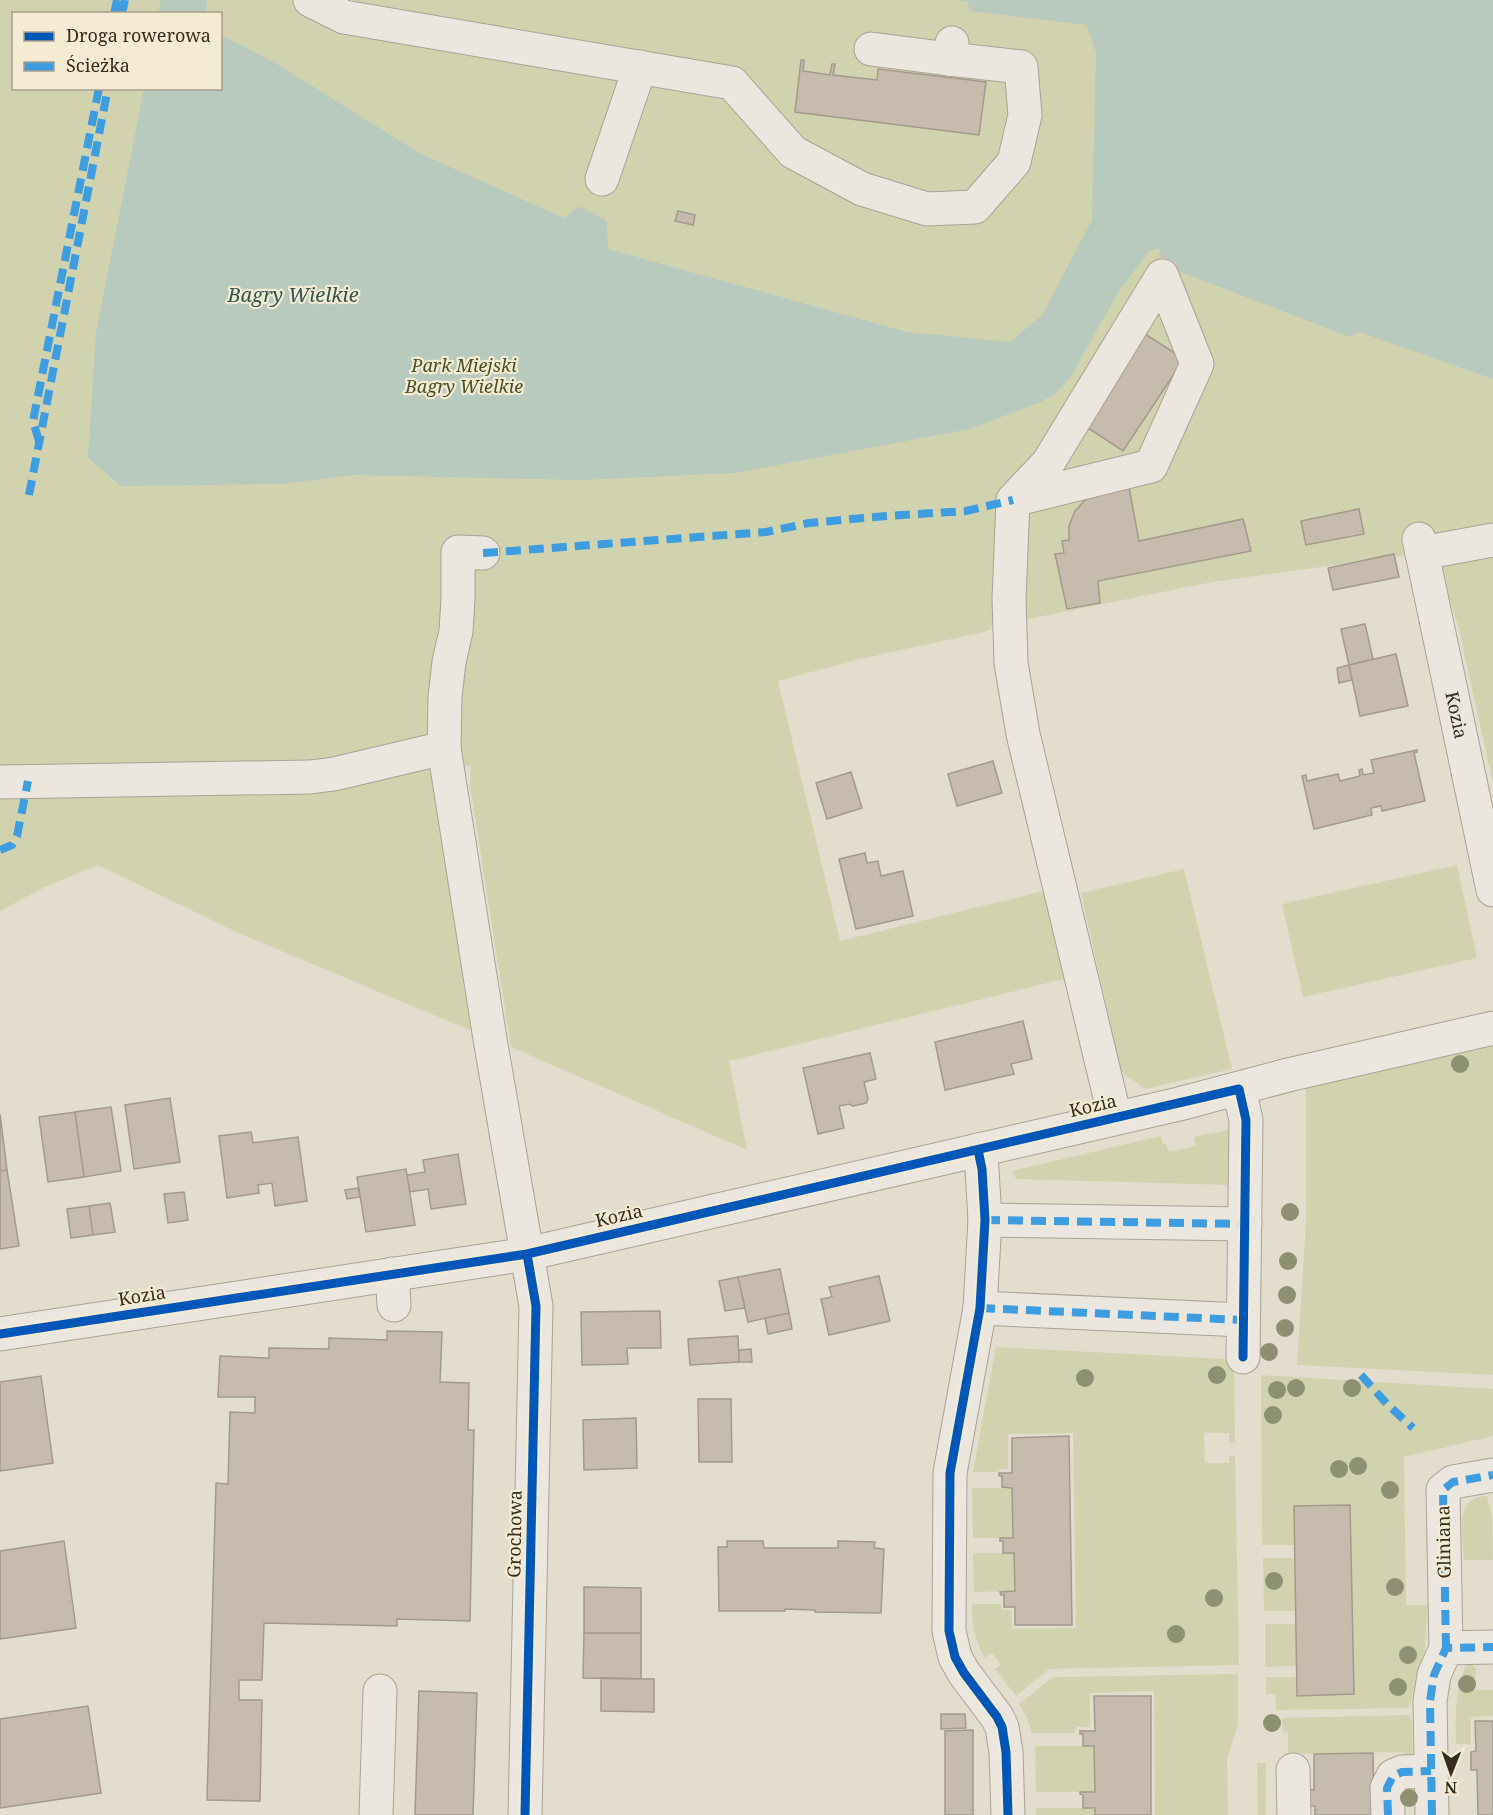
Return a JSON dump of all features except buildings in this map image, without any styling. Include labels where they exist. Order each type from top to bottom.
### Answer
[{"type":"street","points":[[310,0],[344,17],[732,83],[793,152],[862,189],[927,210],[975,207],[1014,162],[1025,115],[1021,67],[951,51],[871,49]]},
{"type":"street","points":[[602,179],[640,68]]},
{"type":"street","points":[[1013,500],[1151,466],[1197,364],[1162,276],[1048,464],[1013,500],[1009,599],[1011,663],[1023,734],[1115,1118]]},
{"type":"street","name":"Kozia","points":[[1493,540],[1420,546],[1493,890]]},
{"type":"street","name":"Grochowa","points":[[483,553],[458,552],[456,631],[445,696],[444,748],[490,1039],[536,1306],[525,1815]]},
{"type":"street","points":[[0,782],[310,777],[334,774],[444,748]]},
{"type":"street","name":"Kozia","points":[[0,1334],[393,1289],[527,1254],[1493,1028]]},
{"type":"street","points":[[1239,1089],[1246,1120],[1243,1357]]},
{"type":"street","points":[[978,1150],[982,1169],[985,1220],[980,1308],[950,1473],[950,1631],[953,1651],[964,1673],[1002,1727],[1006,1752],[1008,1815]]},
{"type":"street","points":[[985,1220],[1245,1224]]},
{"type":"street","points":[[980,1308],[1243,1320]]},
{"type":"street","name":"Gliniana","points":[[1432,1815],[1430,1695],[1434,1675],[1446,1648],[1443,1490],[1454,1482],[1493,1475]]},
{"type":"street","points":[[1446,1648],[1493,1647]]},
{"type":"street","points":[[376,1815],[380,1691]]},
{"type":"street","points":[[1293,1770],[1294,1815]]},
{"type":"street","points":[[1388,1815],[1387,1788],[1393,1776],[1402,1772],[1431,1771]]},
{"type":"green space","name":"Park Miejski Bagry Wielkie","points":[[0,0],[1493,0],[1493,783],[1458,625],[1431,544],[1401,556],[1212,582],[989,627],[993,628],[778,681],[840,941],[1044,891],[1064,979],[729,1061],[747,1150],[511,1047],[470,785],[471,765],[433,775],[479,1034],[234,931],[98,865],[45,887],[0,911]]},
{"type":"green space","points":[[1457,865],[1477,958],[1303,997],[1282,904]]},
{"type":"green space","points":[[1184,869],[1232,1069],[1145,1089],[1121,1072],[1081,893]]},
{"type":"green space","points":[[1493,1041],[1493,1375],[1297,1365],[1306,1223],[1306,1086]]},
{"type":"green space","points":[[1232,1129],[1230,1185],[1016,1179],[1012,1171],[1161,1136],[1169,1152],[1196,1146],[1194,1137]]},
{"type":"green space","points":[[1227,1339],[1234,1341],[1235,1443],[1229,1443],[1229,1433],[1204,1433],[1205,1463],[1229,1463],[1229,1456],[1235,1456],[1239,1665],[1049,1669],[1016,1696],[995,1669],[1001,1665],[992,1653],[985,1658],[978,1645],[972,1619],[972,1604],[1001,1604],[1001,1610],[1011,1610],[1012,1629],[1076,1628],[1073,1433],[1008,1434],[1008,1469],[999,1469],[999,1472],[973,1472],[996,1347],[1226,1359]]},
{"type":"green space","points":[[1261,1375],[1493,1389],[1493,1436],[1404,1457],[1406,1605],[1428,1605],[1425,1650],[1408,1708],[1276,1710],[1275,1694],[1266,1694],[1266,1677],[1297,1677],[1298,1696],[1354,1694],[1350,1505],[1294,1506],[1294,1545],[1262,1545]]},
{"type":"green space","points":[[972,1488],[1012,1488],[1013,1538],[973,1538]]},
{"type":"green space","points":[[1487,1496],[1492,1517],[1493,1560],[1464,1560],[1462,1519],[1465,1510],[1469,1502]]},
{"type":"green space","points":[[973,1553],[1014,1553],[1015,1591],[974,1592]]},
{"type":"green space","points":[[1263,1558],[1295,1558],[1295,1611],[1264,1611]]},
{"type":"green space","points":[[1265,1624],[1296,1624],[1297,1666],[1265,1667]]},
{"type":"green space","points":[[1468,1661],[1476,1668],[1475,1690],[1493,1690],[1493,1716],[1471,1717],[1471,1744],[1456,1744],[1458,1691]]},
{"type":"green space","points":[[1238,1674],[1238,1724],[1227,1759],[1228,1815],[1155,1815],[1154,1691],[1090,1693],[1090,1727],[1076,1727],[1075,1733],[1032,1733],[1019,1704],[1053,1677]]},
{"type":"green space","points":[[1409,1715],[1412,1720],[1413,1759],[1406,1758],[1403,1752],[1288,1754],[1288,1732],[1283,1731],[1282,1718]]},
{"type":"green space","points":[[1035,1746],[1094,1746],[1095,1792],[1036,1792]]},
{"type":"green space","points":[[1257,1763],[1266,1763],[1266,1815],[1258,1815]]},
{"type":"green space","points":[[1036,1808],[1095,1808],[1095,1815],[1036,1815]]},
{"type":"water","points":[[161,0],[207,0],[206,12],[158,12]]},
{"type":"water","name":"Bagry Wielkie","points":[[956,0],[1493,0],[1493,379],[1359,332],[1350,337],[1178,271],[1176,263],[1159,256],[1160,249],[1150,250],[1117,294],[1071,376],[1056,393],[1043,401],[970,429],[735,473],[581,480],[354,475],[282,484],[121,486],[88,458],[96,332],[144,90],[222,90],[222,36],[272,61],[421,154],[564,218],[579,206],[607,221],[608,249],[907,332],[1010,342],[1042,315],[1092,220],[1096,53],[1087,25],[969,11],[968,2]]},
{"type":"marked path","points":[[114,12],[117,0]]},
{"type":"marked path","points":[[122,12],[125,0]]},
{"type":"marked path","points":[[39,441],[33,421],[99,90]]},
{"type":"marked path","points":[[29,495],[108,90]]},
{"type":"marked path","points":[[483,553],[766,532],[809,523],[966,511],[1013,500]]},
{"type":"marked path","points":[[0,850],[12,845],[17,836],[28,781]]},
{"type":"marked path","points":[[985,1220],[1245,1224]]},
{"type":"marked path","points":[[980,1308],[1243,1320]]},
{"type":"marked path","points":[[1361,1375],[1413,1428]]},
{"type":"marked path","points":[[1446,1648],[1443,1490],[1453,1482],[1493,1475]]},
{"type":"marked path","points":[[1432,1815],[1430,1701],[1434,1675],[1446,1648],[1493,1647]]},
{"type":"marked path","points":[[1388,1815],[1387,1788],[1393,1776],[1402,1772],[1431,1771]]},
{"type":"cycle path","points":[[0,1334],[527,1254],[1239,1089],[1246,1120],[1243,1357]]},
{"type":"cycle path","points":[[978,1150],[982,1169],[985,1220],[980,1308],[950,1473],[949,1631],[955,1657],[1002,1727],[1006,1752],[1008,1815]]},
{"type":"cycle path","points":[[525,1815],[536,1306],[527,1254]]}]
